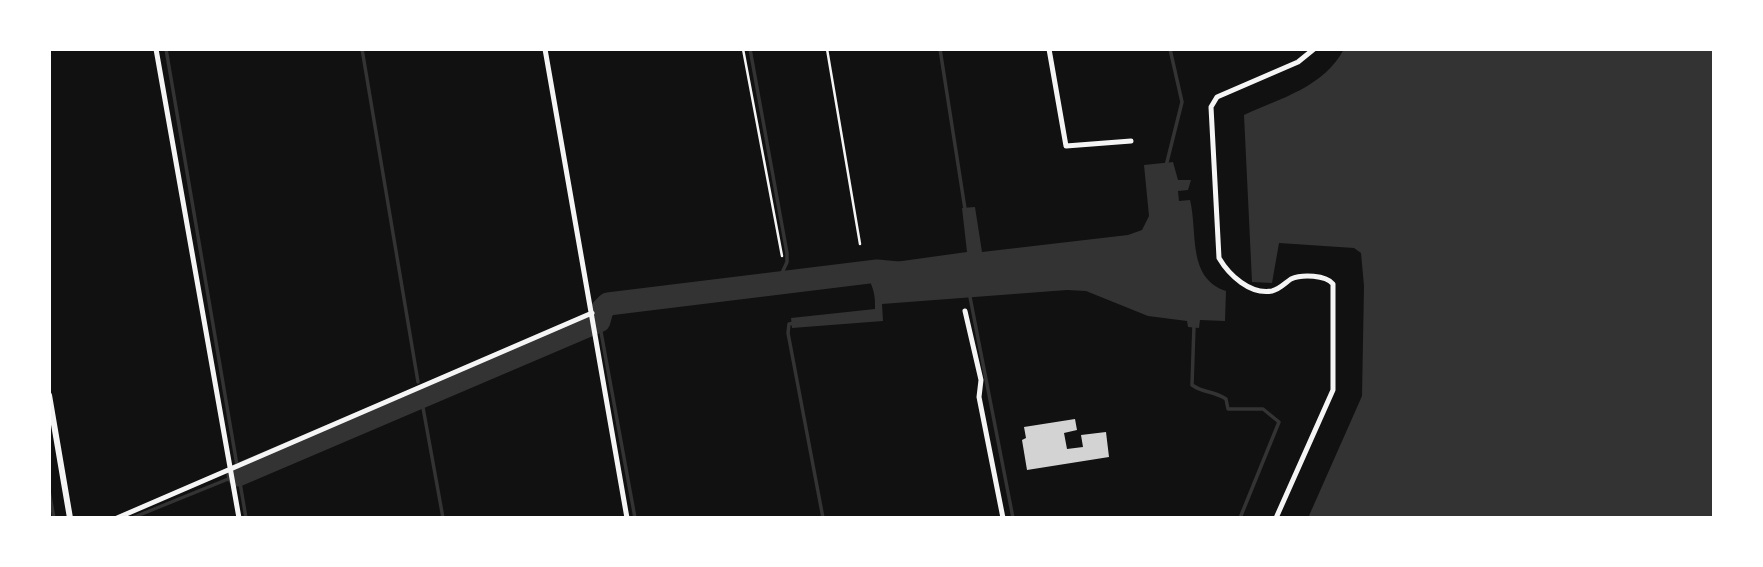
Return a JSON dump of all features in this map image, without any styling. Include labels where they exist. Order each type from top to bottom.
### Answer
[{"type":"street","points":[[156,49],[234,470],[233,482],[239,518]]},
{"type":"street","points":[[545,49],[626,518]]},
{"type":"street","points":[[1049,49],[1066,146],[1131,141]]},
{"type":"street","points":[[1276,518],[1333,390],[1333,284],[1325,278],[1299,277],[1270,291],[1252,289],[1223,265],[1219,258],[1211,107],[1217,97],[1298,62],[1314,49]]},
{"type":"street","points":[[965,311],[981,380],[979,397],[1003,518]]},
{"type":"street","points":[[117,518],[592,316]]},
{"type":"street","points":[[49,395],[70,518]]},
{"type":"path","points":[[743,49],[782,256]]},
{"type":"path","points":[[827,49],[860,244]]},
{"type":"shaded area","points":[[1344,49],[1714,49],[1714,518],[1308,518],[1362,396],[1364,286],[1361,253],[1354,248],[1279,243],[1272,283],[1252,282],[1244,115],[1287,97],[1313,82],[1325,73]]},
{"type":"shaded area","points":[[1173,162],[1178,180],[1191,180],[1188,190],[1178,191],[1179,201],[1190,200],[1196,253],[1205,276],[1226,291],[1225,321],[1200,320],[1199,328],[1188,327],[1187,321],[1148,316],[1086,291],[1067,290],[882,304],[883,321],[792,328],[791,318],[875,309],[866,266],[967,252],[962,208],[975,207],[982,252],[1128,235],[1142,230],[1149,216],[1144,165]]},
{"type":"building","points":[[1075,419],[1077,430],[1064,433],[1067,449],[1083,447],[1081,435],[1106,432],[1109,457],[1027,470],[1022,440],[1026,438],[1024,427]]},
{"type":"waterway","points":[[166,49],[246,518]]},
{"type":"waterway","points":[[362,49],[418,382]]},
{"type":"waterway","points":[[750,49],[787,253],[787,262],[777,284]]},
{"type":"waterway","points":[[940,49],[965,209]]},
{"type":"waterway","points":[[1166,166],[1182,102],[1170,49]]},
{"type":"waterway","points":[[238,475],[599,321],[602,310],[608,304],[877,271],[898,273]]},
{"type":"waterway","points":[[970,297],[1013,518]]},
{"type":"waterway","points":[[599,321],[635,518]]},
{"type":"waterway","points":[[796,323],[789,324],[788,333],[823,518]]},
{"type":"waterway","points":[[1194,325],[1192,385],[1226,399],[1228,409],[1263,409],[1279,422],[1240,518]]},
{"type":"waterway","points":[[420,391],[443,518]]},
{"type":"waterway","points":[[132,518],[238,475]]},
{"type":"waterway","points":[[49,491],[54,518]]}]
